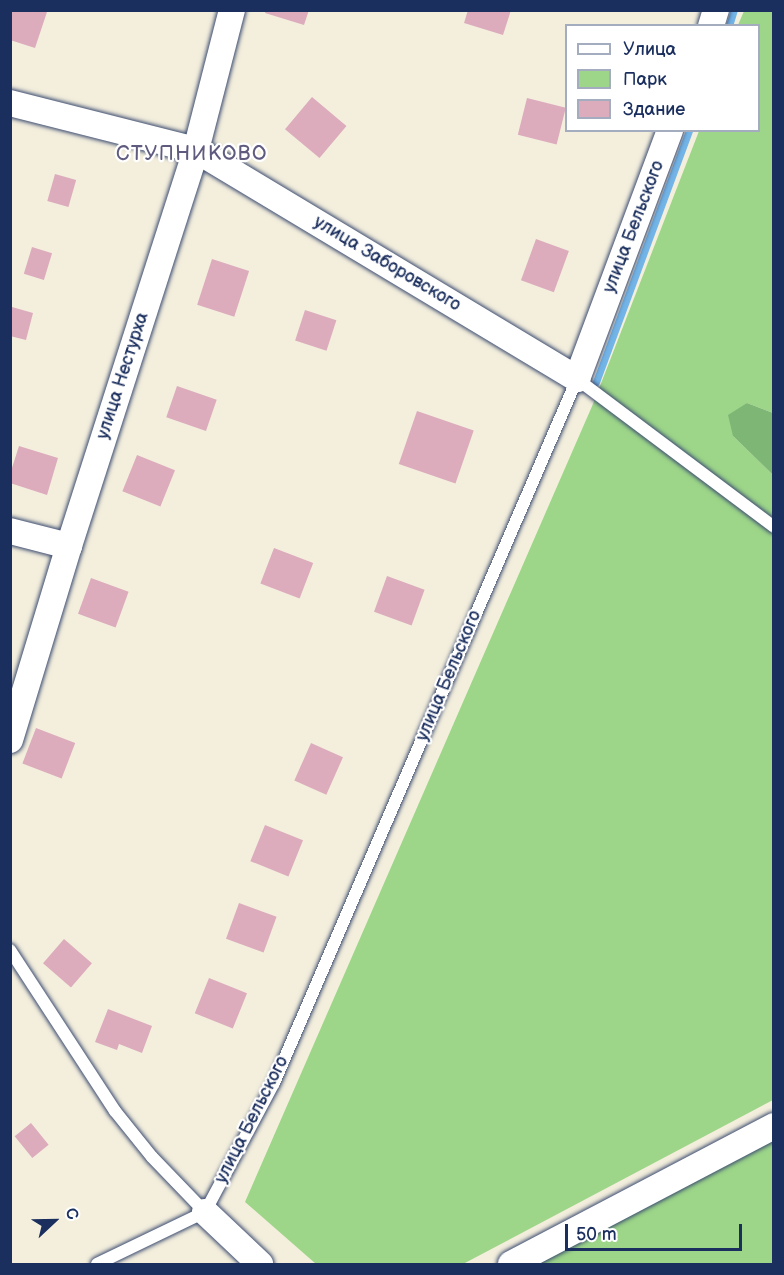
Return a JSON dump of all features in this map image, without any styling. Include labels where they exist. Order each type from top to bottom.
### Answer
[{"type":"street","name":"улица Нестурха","points":[[10,740],[69,546],[196,150],[232,10]]},
{"type":"street","name":"улица Заборовского","points":[[10,103],[196,150],[577,379]]},
{"type":"street","name":"улица Бельского","points":[[577,379],[669,132]]},
{"type":"street","points":[[10,531],[69,546]]},
{"type":"street","points":[[511,1264],[774,1126]]},
{"type":"street","points":[[205,1212],[260,1264]]},
{"type":"lane","points":[[577,379],[774,527]]},
{"type":"lane","name":"улица Бельского","points":[[205,1212],[274,1083],[577,379]]},
{"type":"lane","points":[[10,950],[115,1111],[152,1157],[205,1212],[96,1264]]},
{"type":"green space","points":[[744,11],[773,11],[773,413],[747,403],[733,436],[773,475],[773,1100],[463,1264],[316,1264],[245,1202],[593,404],[699,132],[760,132],[760,24],[738,24]]},
{"type":"green space","points":[[747,403],[773,413],[773,475],[733,436],[728,415]]},
{"type":"green space","points":[[773,1122],[773,1264],[514,1264]]},
{"type":"building","points":[[10,10],[47,12],[35,48],[10,40]]},
{"type":"building","points":[[266,10],[309,10],[304,25],[265,13]]},
{"type":"building","points":[[468,10],[511,10],[503,35],[464,23]]},
{"type":"building","points":[[312,97],[346,126],[319,158],[285,129]]},
{"type":"building","points":[[527,98],[565,107],[557,145],[518,135]]},
{"type":"building","points":[[55,174],[76,180],[68,207],[47,201]]},
{"type":"building","points":[[536,239],[569,251],[554,292],[521,280]]},
{"type":"building","points":[[32,247],[52,253],[44,280],[24,274]]},
{"type":"building","points":[[212,259],[249,271],[234,317],[197,305]]},
{"type":"building","points":[[12,307],[33,313],[26,340],[10,336]]},
{"type":"building","points":[[305,310],[336,320],[326,351],[295,340]]},
{"type":"building","points":[[177,386],[217,400],[206,431],[166,417]]},
{"type":"building","points":[[417,411],[474,431],[455,483],[399,464]]},
{"type":"building","points":[[19,446],[58,458],[47,495],[10,483],[10,474]]},
{"type":"building","points":[[137,455],[175,470],[160,507],[122,491]]},
{"type":"building","points":[[274,548],[313,563],[300,599],[260,583]]},
{"type":"building","points":[[387,576],[425,590],[412,625],[374,612]]},
{"type":"building","points":[[91,578],[129,592],[116,627],[78,614]]},
{"type":"building","points":[[36,728],[75,743],[62,779],[22,763]]},
{"type":"building","points":[[311,743],[343,757],[326,795],[294,780]]},
{"type":"building","points":[[265,825],[303,840],[288,877],[250,861]]},
{"type":"building","points":[[239,903],[277,917],[264,952],[226,939]]},
{"type":"building","points":[[64,939],[92,963],[71,987],[43,963]]},
{"type":"building","points":[[209,978],[247,993],[233,1029],[195,1013]]},
{"type":"building","points":[[108,1009],[152,1026],[142,1053],[119,1044],[117,1050],[95,1042]]},
{"type":"building","points":[[31,1123],[49,1145],[32,1158],[15,1136]]},
{"type":"waterway","points":[[730,24],[734,10]]},
{"type":"waterway","points":[[596,382],[688,132]]},
{"type":"district","name":"СТУПНИКОВО","points":[[192,154]]}]
